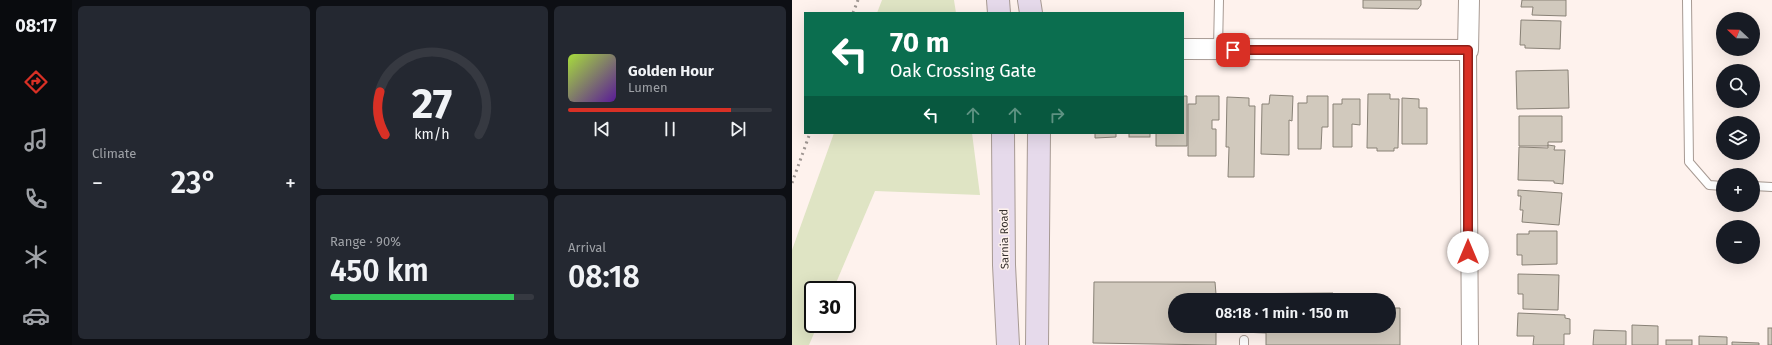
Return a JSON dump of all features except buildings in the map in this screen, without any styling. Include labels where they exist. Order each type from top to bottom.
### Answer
[{"type":"main road","points":[[998,0],[1000,12]]},
{"type":"main road","points":[[1029,0],[1031,12]]},
{"type":"main road","name":"Sarnia Road","points":[[1003,134],[1004,265],[1008,345]]},
{"type":"main road","points":[[1037,345],[1039,134]]},
{"type":"street","points":[[1469,0],[1470,345]]},
{"type":"street","points":[[1184,49],[1468,50]]},
{"type":"lane","points":[[1218,50],[1219,0]]},
{"type":"lane","points":[[1687,0],[1690,162],[1709,185],[1716,186]]},
{"type":"lane","points":[[1760,186],[1772,187]]},
{"type":"green space","points":[[882,0],[954,0],[956,12],[877,12]]},
{"type":"green space","points":[[834,134],[972,134],[980,195],[875,191],[837,281],[804,281],[804,333],[814,333],[809,345],[792,345],[792,250]]},
{"type":"railway","points":[[853,12],[858,0]]},
{"type":"railway","points":[[792,183],[810,134]]},
{"type":"route","points":[[1233,50],[1468,50],[1468,252]]}]
